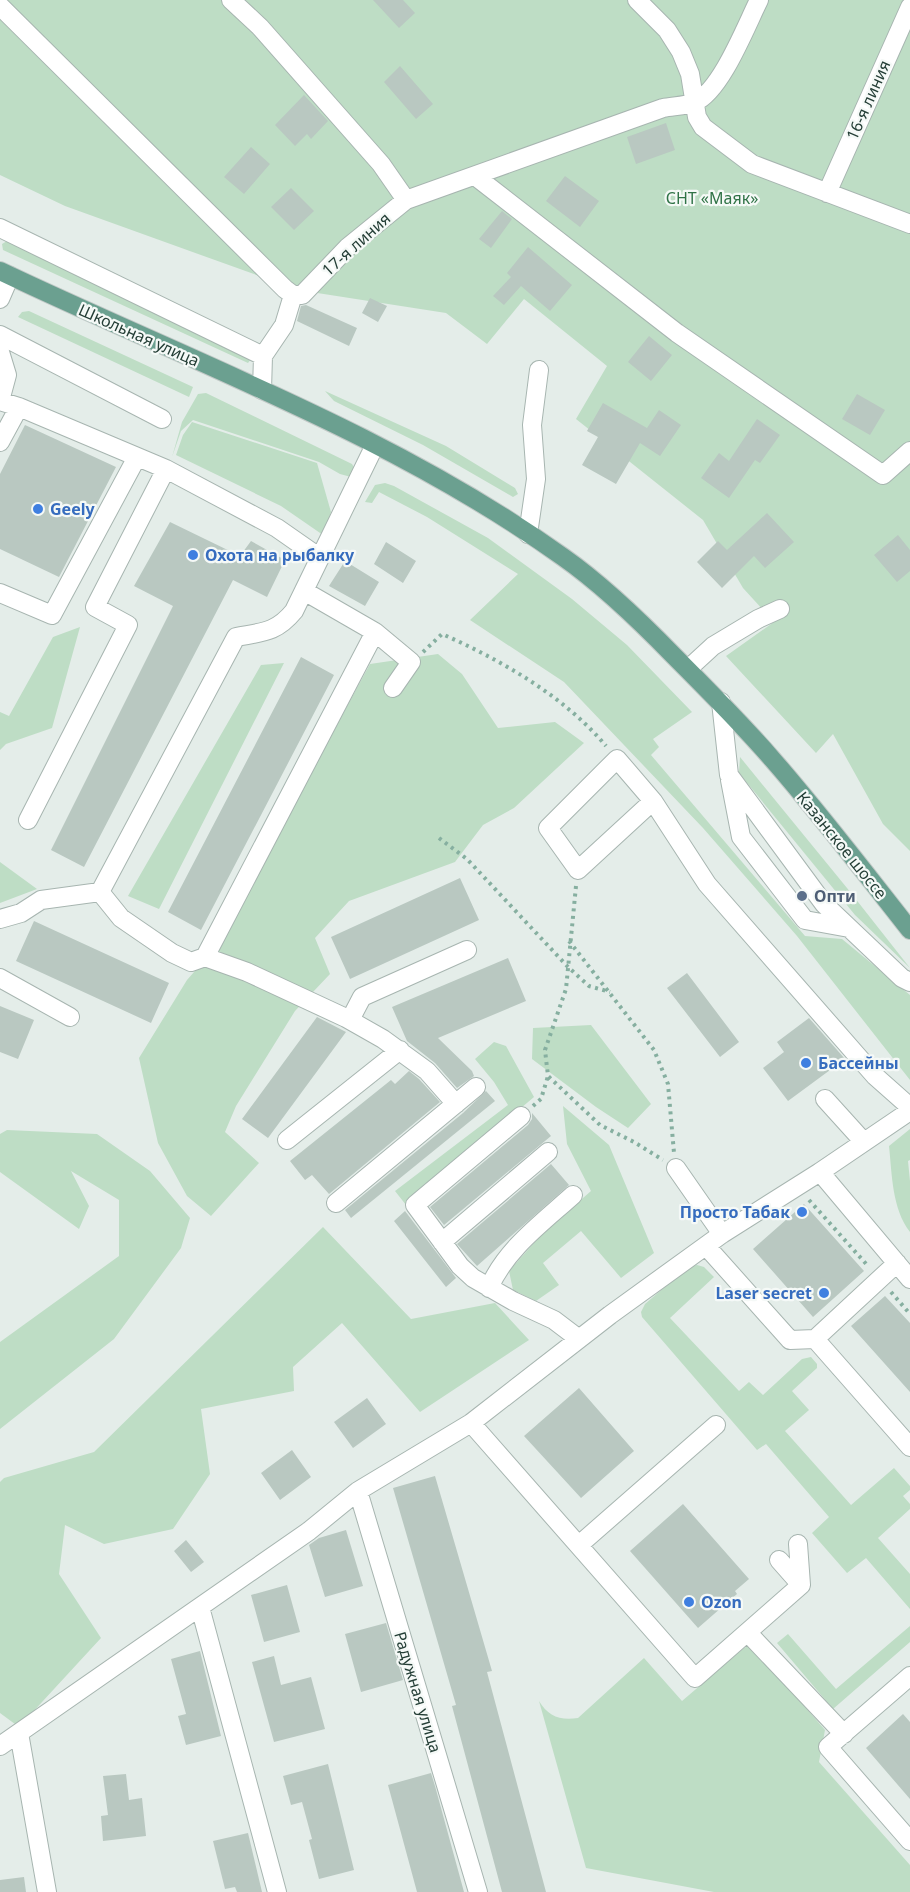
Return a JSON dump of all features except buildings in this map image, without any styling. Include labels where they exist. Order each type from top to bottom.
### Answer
[{"type":"main road","name":"Школьная улица","points":[[5,273],[270,394],[375,446],[484,504],[528,534]]},
{"type":"main road","name":"Казанское шоссе","points":[[528,534],[564,558],[650,631],[721,702],[773,760],[910,930]]},
{"type":"street","points":[[231,0],[260,27],[381,165],[406,200]]},
{"type":"street","points":[[637,0],[667,30],[681,52],[690,74],[697,117],[703,127],[752,164],[910,224]]},
{"type":"street","points":[[694,103],[712,89],[728,63],[759,0]]},
{"type":"street","points":[[0,6],[221,227],[293,295],[284,325],[263,356],[270,394]]},
{"type":"street","name":"16-я линия","points":[[827,193],[910,7]]},
{"type":"street","name":"17-я линия","points":[[293,295],[302,296],[348,247],[406,200],[475,176],[500,164],[663,108],[694,103]]},
{"type":"street","points":[[475,176],[677,333],[883,475],[910,451]]},
{"type":"street","points":[[0,228],[263,356]]},
{"type":"street","points":[[0,299],[5,273]]},
{"type":"street","points":[[0,334],[162,419]]},
{"type":"street","points":[[0,352],[7,375],[0,401],[166,469],[277,528],[320,558]]},
{"type":"street","points":[[528,534],[536,479],[532,425],[539,370]]},
{"type":"street","points":[[0,442],[19,407]]},
{"type":"street","points":[[100,892],[236,637],[271,631],[284,623],[294,611],[375,446]]},
{"type":"street","points":[[0,593],[52,615],[137,458]]},
{"type":"street","points":[[28,820],[128,625],[95,607],[166,469]]},
{"type":"street","points":[[0,576],[0,582]]},
{"type":"street","points":[[304,591],[375,632],[411,662],[393,688]]},
{"type":"street","points":[[688,669],[713,646],[758,619],[780,609]]},
{"type":"street","points":[[205,957],[375,632]]},
{"type":"street","points":[[721,702],[729,775],[741,837],[805,920],[849,928]]},
{"type":"street","points":[[0,1746],[309,1531],[358,1491],[471,1423],[579,1339],[722,1234],[820,1172],[910,1109],[875,1076],[707,884],[653,801],[617,759],[548,828],[579,870],[653,801]]},
{"type":"street","points":[[729,775],[824,904],[902,978],[910,982]]},
{"type":"street","points":[[0,919],[21,913],[41,900],[100,892]]},
{"type":"street","points":[[100,892],[121,918],[171,953],[191,962],[205,957],[247,972],[350,1020],[400,1050],[427,1071],[456,1104]]},
{"type":"street","points":[[350,1020],[362,997],[467,950]]},
{"type":"street","points":[[0,978],[70,1017]]},
{"type":"street","points":[[287,1140],[400,1050]]},
{"type":"street","points":[[336,1203],[476,1087]]},
{"type":"street","points":[[825,1100],[863,1141]]},
{"type":"street","points":[[521,1116],[415,1205],[460,1266],[489,1288],[554,1320],[579,1339]]},
{"type":"street","points":[[442,1242],[548,1152]]},
{"type":"street","points":[[676,1168],[722,1234]]},
{"type":"street","points":[[820,1172],[910,1279]]},
{"type":"street","points":[[489,1288],[496,1271],[518,1244],[573,1195]]},
{"type":"street","points":[[706,1246],[790,1340],[815,1339],[897,1263]]},
{"type":"street","points":[[815,1339],[910,1447]]},
{"type":"street","points":[[471,1423],[695,1678],[801,1586]]},
{"type":"street","points":[[579,1545],[716,1425]]},
{"type":"street","name":"Радужная улица","points":[[358,1491],[478,1892]]},
{"type":"street","points":[[798,1544],[801,1586]]},
{"type":"street","points":[[779,1560],[801,1586]]},
{"type":"street","points":[[200,1607],[277,1892]]},
{"type":"street","points":[[748,1632],[844,1734]]},
{"type":"street","points":[[910,1676],[828,1747],[910,1841]]},
{"type":"street","points":[[19,1733],[47,1892]]},
{"type":"path","points":[[411,662],[442,634],[478,650],[549,694],[590,728],[617,759]]},
{"type":"path","points":[[439,838],[467,859],[589,986],[610,992]]},
{"type":"path","points":[[521,1116],[541,1099],[548,1076],[545,1050],[566,989],[569,941],[579,870]]},
{"type":"path","points":[[569,941],[654,1050],[668,1084],[676,1168]]},
{"type":"path","points":[[548,1076],[600,1125],[634,1142],[676,1168]]},
{"type":"path","points":[[805,1196],[910,1314]]},
{"type":"green space","name":"СНТ «Маяк»","points":[[0,0],[910,0],[910,851],[883,824],[833,734],[816,753],[726,656],[774,622],[743,588],[703,520],[576,419],[607,366],[524,299],[487,344],[446,313],[298,290],[65,206],[0,175]]},
{"type":"green space","points":[[7,241],[251,359],[248,363],[3,250],[2,244]]},
{"type":"green space","points":[[29,311],[193,387],[189,397],[18,317],[22,312]]},
{"type":"green space","points":[[325,391],[446,446],[515,488],[518,494],[513,497],[423,445],[334,401]]},
{"type":"green space","points":[[206,393],[352,464],[356,471],[351,477],[340,474],[319,462],[193,420],[181,431],[172,457],[182,422],[198,394]]},
{"type":"green space","points":[[192,422],[317,463],[331,512],[323,535],[281,506],[176,455],[183,435]]},
{"type":"green space","points":[[385,483],[488,538],[572,599],[627,645],[692,712],[653,739],[659,747],[651,755],[805,936],[842,939],[910,995],[910,1080],[797,936],[703,828],[564,682],[470,620],[518,574],[427,517],[379,492],[372,503],[365,502],[375,485]]},
{"type":"green space","points":[[80,627],[52,728],[6,744],[0,750],[0,712],[9,716],[53,637]]},
{"type":"green space","points":[[438,654],[462,674],[498,728],[555,722],[584,743],[514,808],[483,825],[455,862],[349,901],[315,938],[330,974],[295,1011],[236,1106],[225,1132],[259,1163],[211,1216],[187,1196],[158,1143],[139,1058],[187,980],[216,947],[370,664]]},
{"type":"green space","points":[[284,663],[159,909],[128,896],[261,665]]},
{"type":"green space","points":[[740,757],[910,968],[855,915],[739,773]]},
{"type":"green space","points":[[0,862],[37,889],[0,903]]},
{"type":"green space","points":[[591,1025],[651,1104],[628,1128],[532,1059],[533,1028]]},
{"type":"green space","points":[[494,1042],[506,1046],[534,1097],[406,1205],[395,1191],[508,1105],[494,1082],[475,1059]]},
{"type":"green space","points":[[563,1106],[609,1145],[654,1253],[621,1278],[581,1231],[543,1263],[559,1285],[536,1301],[513,1290],[509,1271],[542,1234],[591,1191],[567,1144]]},
{"type":"green space","points":[[910,1129],[910,1160],[908,1161],[910,1232],[896,1202],[889,1146]]},
{"type":"green space","points":[[7,1130],[97,1134],[150,1171],[190,1218],[181,1248],[114,1339],[0,1429],[0,1342],[119,1256],[119,1200],[71,1171],[89,1206],[79,1229],[0,1172],[0,1134]]},
{"type":"green space","points":[[323,1227],[411,1319],[495,1303],[529,1340],[420,1412],[342,1323],[293,1367],[294,1391],[201,1409],[210,1474],[173,1529],[104,1544],[65,1525],[59,1574],[101,1638],[19,1727],[0,1713],[0,1482],[4,1478],[94,1452]]},
{"type":"green space","points":[[697,1265],[704,1267],[714,1277],[670,1318],[739,1391],[749,1382],[763,1395],[802,1359],[811,1357],[817,1364],[817,1368],[792,1391],[809,1410],[785,1431],[851,1505],[894,1468],[910,1486],[910,1490],[903,1496],[910,1504],[910,1509],[878,1538],[910,1574],[910,1609],[866,1558],[847,1573],[812,1533],[829,1517],[766,1444],[757,1450],[642,1317],[641,1312],[645,1304],[688,1267]]},
{"type":"green space","points":[[910,1626],[910,1642],[833,1709],[777,1643],[788,1634],[836,1689]]},
{"type":"green space","points":[[748,1646],[756,1650],[825,1730],[819,1762],[910,1865],[910,1892],[714,1892],[586,1868],[539,1701],[555,1716],[566,1719],[578,1718],[644,1658],[682,1701]]},
{"type":"place","name":"Geely","points":[[38,509]]},
{"type":"place","name":"Охота на рыбалку","points":[[193,555]]},
{"type":"place","name":"Опти","points":[[802,896]]},
{"type":"place","name":"Бассейны","points":[[806,1063]]},
{"type":"place","name":"Просто Табак","points":[[802,1212]]},
{"type":"place","name":"Laser secret","points":[[824,1293]]},
{"type":"place","name":"Ozon","points":[[689,1602]]}]
